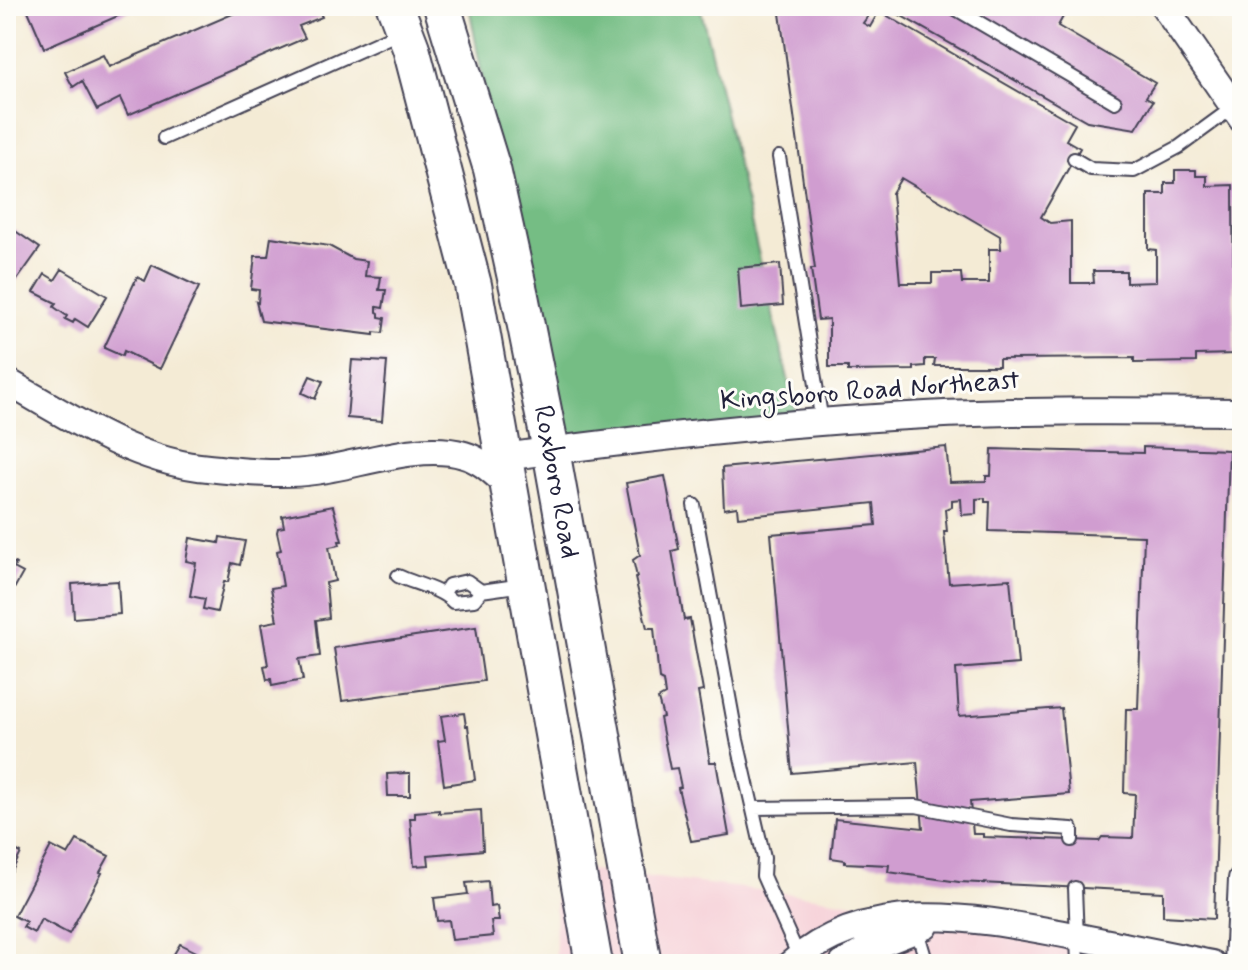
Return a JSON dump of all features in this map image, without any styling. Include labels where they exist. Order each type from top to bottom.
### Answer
[{"type":"main road","name":"Roxboro Road","points":[[442,6],[492,169],[551,450],[643,964]]},
{"type":"main road","name":"Roxboro Road","points":[[399,18],[473,285],[594,964]]},
{"type":"street","points":[[1164,6],[1238,112]]},
{"type":"street","points":[[6,381],[91,429],[142,452],[196,466],[311,472],[442,451],[466,456],[506,472]]},
{"type":"street","name":"Kingsboro Road Northeast","points":[[506,472],[551,450],[822,422],[1053,411],[1242,412]]},
{"type":"street","points":[[1238,964],[1242,879]]},
{"type":"street","points":[[795,961],[835,933],[875,921],[926,916],[992,921],[1212,964]]},
{"type":"street","points":[[843,964],[916,927],[944,922],[992,921]]},
{"type":"lane","points":[[951,6],[1115,102]]},
{"type":"lane","points":[[164,138],[399,18]]},
{"type":"lane","points":[[1074,159],[1091,169],[1134,171],[1238,112]]},
{"type":"lane","points":[[779,157],[822,422]]},
{"type":"lane","points":[[694,505],[737,740],[764,858],[763,876],[795,961]]},
{"type":"lane","points":[[398,576],[426,589],[444,593],[453,602],[474,600],[481,591],[526,584]]},
{"type":"lane","points":[[753,808],[916,806],[1011,825],[1072,829],[1072,840]]},
{"type":"lane","points":[[1075,888],[1078,964]]},
{"type":"lane","points":[[916,927],[927,964]]},
{"type":"shaded area","points":[[555,866],[809,896],[1242,964],[556,964]]},
{"type":"green space","points":[[469,6],[700,6],[798,421],[551,450]]},
{"type":"building","points":[[26,6],[141,6],[44,48]]},
{"type":"building","points":[[251,6],[317,6],[322,17],[299,26],[305,38],[128,115],[120,98],[97,110],[82,81],[73,87],[65,72],[103,55],[109,67]]},
{"type":"building","points":[[779,6],[849,6],[868,16],[863,23],[870,27],[879,11],[1075,124],[1066,140],[1080,148],[1041,217],[1050,223],[1071,221],[1071,283],[1094,283],[1093,271],[1126,271],[1126,283],[1156,282],[1156,250],[1148,249],[1148,194],[1165,194],[1165,183],[1175,183],[1175,170],[1196,170],[1196,176],[1207,176],[1207,186],[1233,185],[1234,354],[1196,355],[1196,362],[1134,363],[1134,358],[999,359],[999,366],[934,366],[935,359],[925,359],[925,366],[914,367],[914,370],[848,371],[848,367],[829,367],[829,319],[818,320],[811,269],[815,269]],"holes":[[[901,178],[1000,236],[1001,249],[989,249],[989,283],[962,283],[961,273],[932,273],[932,283],[900,283],[892,193]]]},
{"type":"building","points":[[884,6],[1064,6],[1061,11],[1065,13],[1058,26],[1155,83],[1146,97],[1153,101],[1136,129],[1087,121]]},
{"type":"building","points":[[11,228],[40,248],[15,283],[6,277],[6,230],[9,232]]},
{"type":"building","points":[[271,237],[329,246],[353,259],[367,261],[365,276],[381,277],[379,290],[386,290],[383,308],[377,307],[379,317],[385,318],[383,333],[374,332],[374,335],[261,321],[256,302],[259,290],[251,289],[255,256],[268,256]]},
{"type":"building","points":[[780,264],[783,305],[741,309],[738,268]]},
{"type":"building","points":[[152,265],[199,287],[160,369],[124,351],[122,356],[104,348],[137,277],[145,281]]},
{"type":"building","points":[[62,269],[107,296],[88,327],[75,319],[73,323],[65,319],[67,316],[54,307],[56,303],[34,292],[45,274],[55,280]]},
{"type":"building","points":[[352,360],[387,362],[382,421],[347,418]]},
{"type":"building","points":[[310,376],[323,381],[315,399],[302,393]]},
{"type":"building","points":[[946,447],[950,482],[986,481],[986,476],[991,476],[992,449],[1143,453],[1143,447],[1229,450],[1214,919],[1163,916],[1163,892],[959,882],[888,872],[889,865],[845,863],[845,860],[831,858],[835,819],[923,828],[917,762],[792,773],[771,534],[876,525],[874,503],[738,517],[737,507],[724,509],[722,468]],"holes":[[[985,498],[985,502],[990,502],[989,531],[1144,536],[1138,709],[1126,709],[1124,793],[1135,794],[1133,838],[1102,837],[1099,841],[983,837],[983,834],[973,834],[970,802],[1069,794],[1061,708],[959,716],[956,669],[1018,664],[1010,579],[949,583],[945,509],[952,507],[952,500],[961,499],[962,515],[976,514],[976,499]]]},
{"type":"building","points":[[665,476],[679,549],[672,551],[684,620],[690,619],[703,691],[698,692],[710,762],[716,762],[729,835],[691,841],[678,788],[681,787],[677,768],[670,769],[660,718],[663,717],[658,699],[665,695],[663,681],[659,679],[654,628],[647,628],[635,578],[633,560],[640,555],[626,483]]},
{"type":"building","points":[[333,506],[342,541],[339,541],[340,545],[329,547],[335,581],[326,583],[329,618],[316,620],[320,656],[299,659],[303,680],[272,686],[271,679],[267,680],[264,666],[268,665],[261,624],[277,621],[271,588],[283,586],[277,551],[281,550],[277,532],[278,528],[284,527],[282,516]]},
{"type":"building","points":[[220,537],[245,541],[240,565],[232,563],[228,582],[224,582],[217,612],[203,609],[205,599],[190,596],[196,563],[186,561],[190,538],[219,543]]},
{"type":"building","points":[[6,558],[23,573],[6,603]]},
{"type":"building","points":[[118,581],[120,614],[74,618],[72,584]]},
{"type":"building","points":[[476,627],[484,681],[342,701],[334,648]]},
{"type":"building","points":[[464,713],[475,780],[444,785],[438,741],[445,740],[441,716]]},
{"type":"building","points":[[410,773],[410,796],[388,796],[387,774]]},
{"type":"building","points":[[439,810],[439,813],[481,810],[483,850],[428,855],[429,865],[414,866],[410,818],[415,818],[415,812]]},
{"type":"building","points":[[77,840],[109,856],[102,873],[69,934],[41,919],[34,933],[23,927],[26,922],[14,916],[51,846],[68,855]]},
{"type":"building","points":[[6,845],[21,853],[6,883]]},
{"type":"building","points":[[488,881],[490,907],[497,906],[499,921],[491,921],[493,936],[452,940],[449,920],[437,921],[434,898],[468,894],[466,883]]},
{"type":"building","points":[[180,944],[196,952],[190,964],[168,964]]}]
